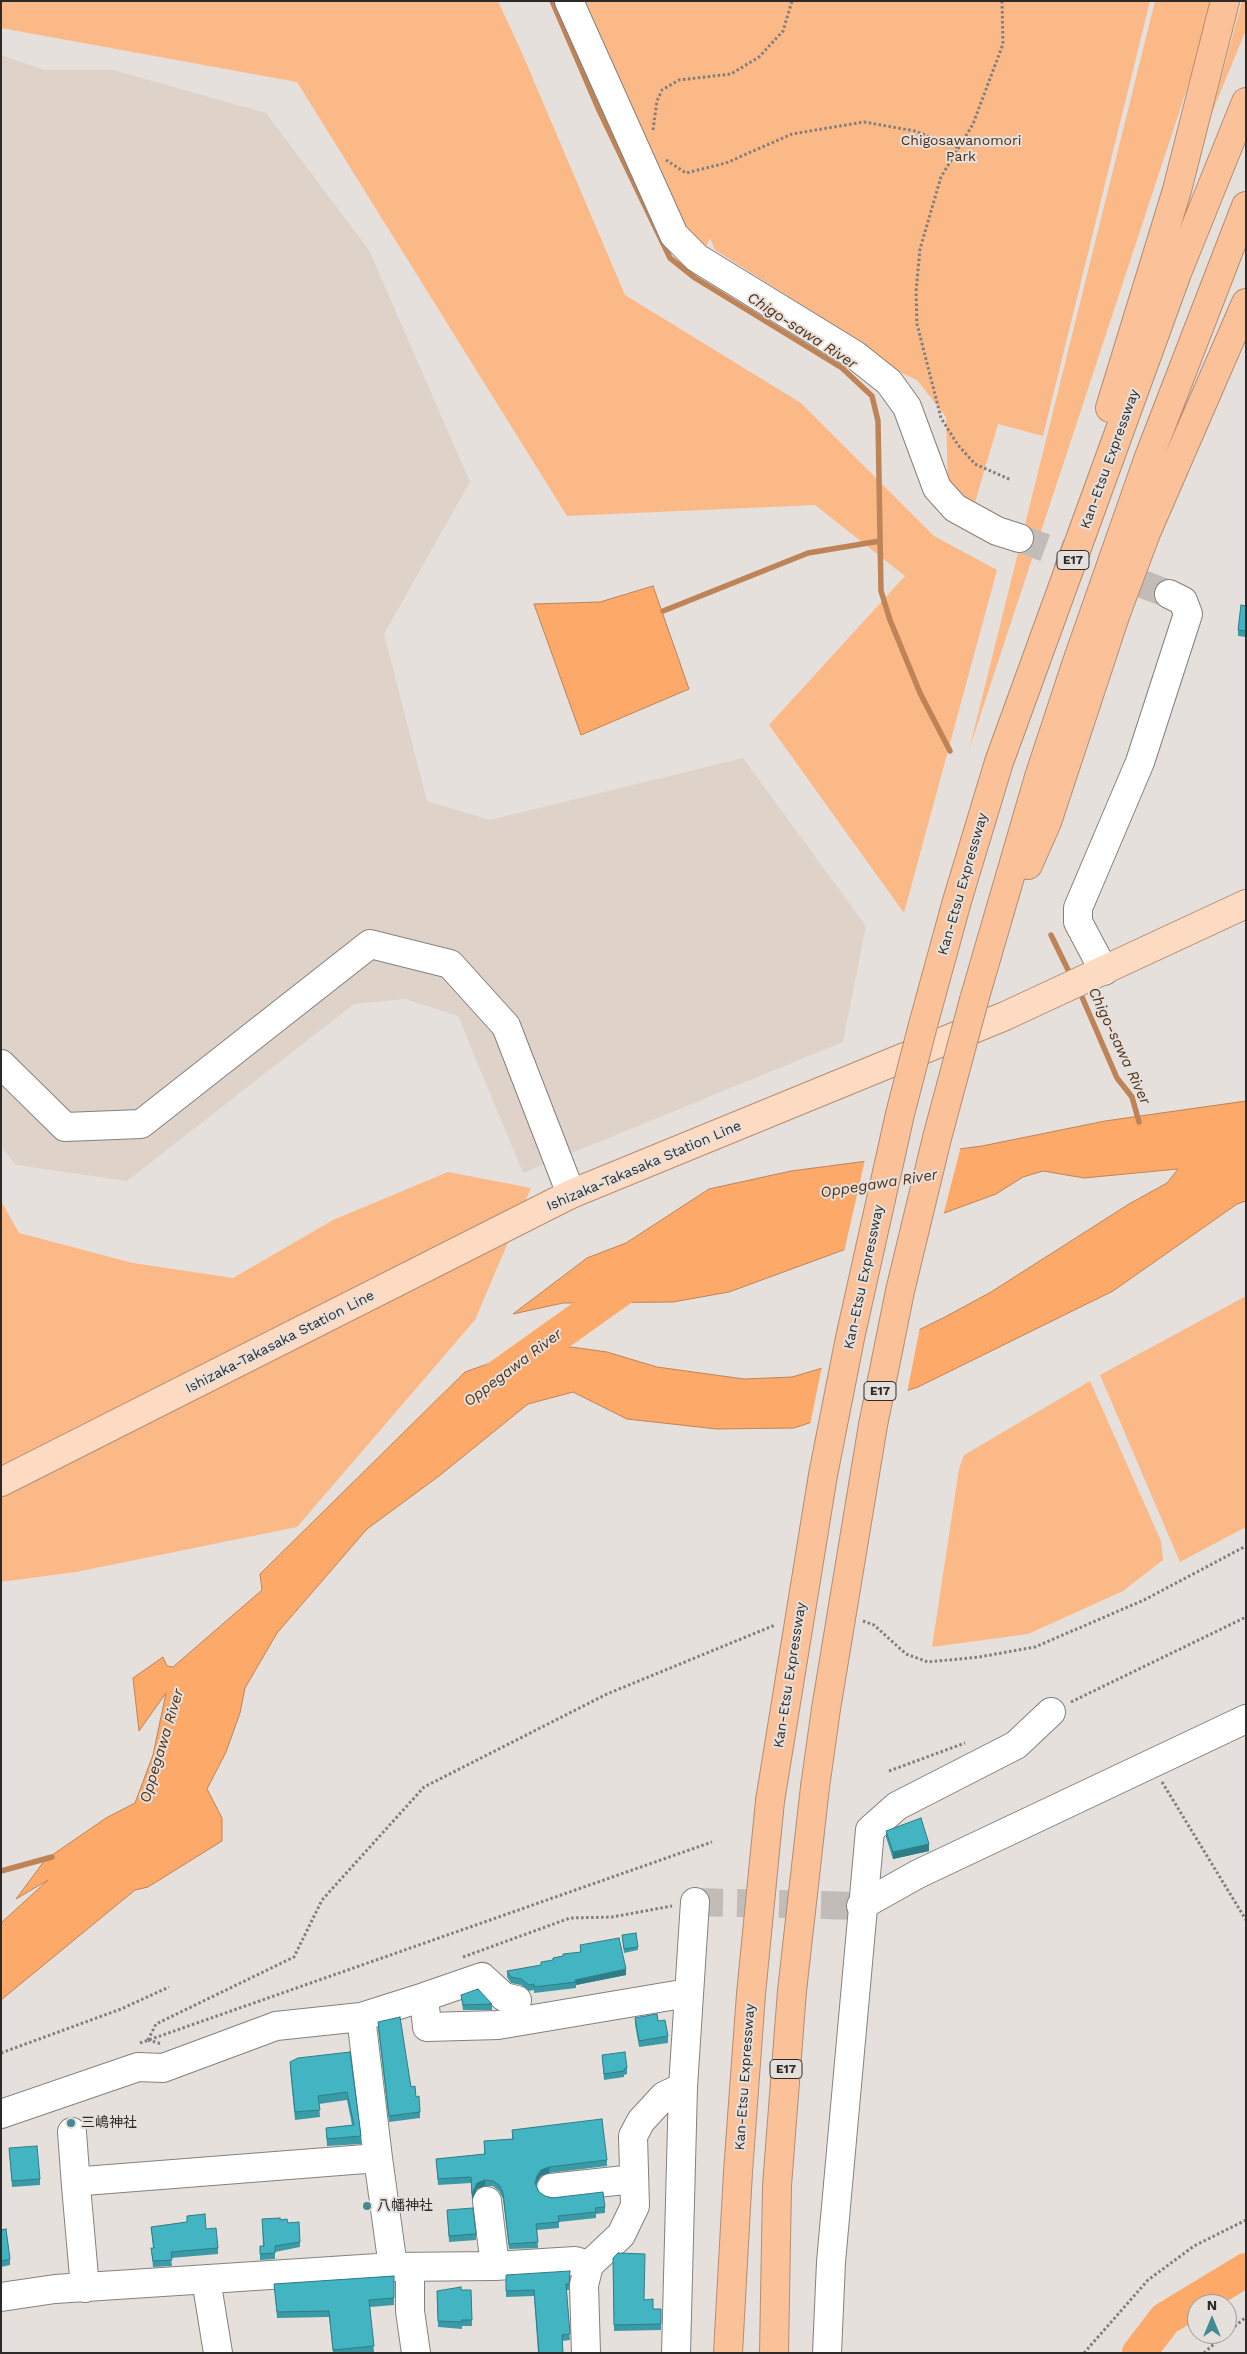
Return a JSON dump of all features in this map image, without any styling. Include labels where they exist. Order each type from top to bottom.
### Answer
[{"type":"highway","points":[[999,762],[1177,190],[1226,1]]},
{"type":"highway","name":"Kan-Etsu Expressway","points":[[728,2353],[741,2132],[770,1801],[827,1457],[850,1338],[896,1134],[957,901],[999,762],[1177,273],[1246,102]]},
{"type":"highway","name":"E17","points":[[774,2353],[777,2186],[792,1991],[815,1787],[826,1708],[873,1424],[900,1291],[937,1138],[974,1000],[1039,777],[1149,457],[1246,206]]},
{"type":"highway","points":[[986,956],[1047,822],[1113,622],[1146,533],[1246,303]]},
{"type":"main road","name":"Ishizaka-Takasaka Station Line","points":[[1,1482],[570,1194],[996,1019],[1246,904]]},
{"type":"street","points":[[569,1],[674,235],[697,258],[854,355],[888,382],[907,407],[937,488],[955,508],[997,531],[1019,538]]},
{"type":"street","points":[[1097,974],[1078,922],[1078,908],[1140,762],[1188,614],[1183,601],[1169,594]]},
{"type":"street","points":[[1,1064],[65,1128],[141,1124],[370,944],[450,964],[506,1026],[570,1194]]},
{"type":"street","points":[[827,2353],[832,2252],[861,1906],[870,1830],[897,1806],[1016,1745],[1051,1712]]},
{"type":"street","points":[[861,1906],[918,1874],[1246,1719]]},
{"type":"street","points":[[676,2353],[683,2087],[695,1902]]},
{"type":"street","points":[[1,2114],[138,2067],[162,2068],[276,2026],[361,2017],[424,1998],[482,1977],[504,1996],[517,2000]]},
{"type":"street","points":[[424,1998],[427,2027],[498,2025],[688,1993]]},
{"type":"street","points":[[361,2017],[378,2158],[410,2311],[416,2353]]},
{"type":"street","points":[[586,2353],[584,2285],[589,2265],[621,2235],[630,2221],[635,2206],[632,2136],[641,2121],[664,2096],[683,2087]]},
{"type":"street","points":[[72,2132],[85,2288]]},
{"type":"street","points":[[76,2186],[84,2181],[378,2158]]},
{"type":"street","points":[[551,2188],[634,2180]]},
{"type":"street","points":[[487,2201],[495,2266]]},
{"type":"street","points":[[1,2297],[55,2289],[401,2267],[495,2266],[575,2261],[589,2265]]},
{"type":"street","points":[[206,2279],[218,2353]]},
{"type":"path","points":[[655,135],[652,127],[657,101],[662,90],[679,80],[731,74],[758,57],[783,30],[792,1]]},
{"type":"path","points":[[1002,1],[1003,44],[973,124],[942,177],[920,249],[916,292],[917,324],[941,418],[958,445],[976,464],[1010,480]]},
{"type":"path","points":[[664,160],[686,172],[726,163],[792,134],[864,122],[915,131],[959,148]]},
{"type":"path","points":[[856,1619],[874,1625],[906,1654],[928,1662],[997,1654],[1035,1646],[1144,1600],[1246,1546]]},
{"type":"path","points":[[712,1842],[148,2040],[156,2024],[294,1957],[322,1900],[424,1787],[607,1694],[777,1624]]},
{"type":"path","points":[[1152,1765],[1246,1920]]},
{"type":"path","points":[[1,2053],[121,2009],[169,1987]]},
{"type":"path","points":[[1084,2353],[1148,2280],[1194,2246],[1246,2220]]},
{"type":"path","points":[[1204,2353],[1214,2344]]},
{"type":"shaded area","points":[[1,55],[44,70],[113,70],[266,113],[369,250],[470,482],[384,634],[427,801],[490,820],[743,758],[866,926],[843,1042],[523,1173],[458,1016],[405,999],[354,1004],[127,1181],[16,1165],[1,1147]]},
{"type":"green space","points":[[1,1],[498,1],[625,295],[801,403],[934,536],[997,570],[904,913],[769,725],[905,576],[815,505],[567,516],[297,82],[1,28]]},
{"type":"green space","name":"Chigosawanomori Park","points":[[580,1],[1150,1],[1043,436],[998,424],[974,506],[948,491],[946,417],[917,380],[882,364],[812,318],[813,312],[715,250],[710,238],[703,253],[685,232]]},
{"type":"green space","points":[[1155,1],[1211,1],[1201,46],[969,750]]},
{"type":"green space","points":[[1242,1],[1246,1],[1246,30],[1211,115]]},
{"type":"green space","points":[[448,1172],[531,1188],[475,1320],[297,1527],[76,1572],[1,1582],[1,1201],[19,1233],[133,1263],[233,1278],[333,1220]]},
{"type":"green space","points":[[1246,1296],[1246,1527],[1180,1562],[1100,1375]]},
{"type":"green space","points":[[1090,1381],[1161,1541],[1163,1560],[1123,1591],[1028,1634],[932,1647],[959,1469],[964,1455]]},
{"type":"water","points":[[653,586],[689,689],[581,735],[534,604],[600,602]]},
{"type":"water","points":[[1246,1101],[1246,1201],[1237,1204],[1113,1291],[918,1387],[794,1428],[717,1429],[627,1419],[573,1392],[528,1404],[439,1476],[367,1529],[277,1633],[245,1688],[240,1713],[226,1752],[207,1789],[222,1818],[222,1841],[148,1887],[135,1890],[1,2000],[1,1923],[48,1880],[16,1899],[45,1860],[106,1818],[135,1803],[153,1755],[166,1693],[139,1731],[133,1678],[163,1657],[167,1666],[173,1667],[262,1590],[260,1574],[465,1372],[496,1361],[571,1347],[607,1352],[657,1367],[744,1379],[792,1377],[870,1354],[945,1317],[991,1292],[1129,1204],[1167,1183],[1178,1169],[1084,1178],[1043,1171],[1023,1177],[996,1194],[729,1292],[673,1302],[563,1303],[513,1314],[587,1258],[626,1243],[709,1189],[791,1171],[982,1146],[1105,1121]]},
{"type":"pier","points":[[961,1146],[943,1216],[844,1252],[865,1159]]},
{"type":"pier","points":[[920,1327],[907,1393],[810,1425],[822,1366],[869,1352]]},
{"type":"building","points":[[1241,605],[1246,606],[1246,631],[1238,630]]},
{"type":"building","points":[[921,1818],[929,1844],[893,1852],[886,1831]]},
{"type":"building","points":[[636,1933],[638,1947],[624,1949],[622,1935]]},
{"type":"building","points":[[619,1938],[626,1969],[575,1980],[576,1982],[534,1987],[534,1984],[529,1985],[521,1979],[511,1977],[507,1971],[541,1965],[541,1962],[553,1960],[553,1958],[563,1956],[563,1954],[581,1952],[580,1945]]},
{"type":"building","points":[[478,1989],[492,2004],[463,2005],[461,1995]]},
{"type":"building","points":[[657,2014],[658,2021],[665,2020],[668,2036],[639,2041],[635,2018]]},
{"type":"building","points":[[400,2017],[411,2087],[415,2086],[416,2097],[419,2096],[420,2112],[389,2116],[378,2022]]},
{"type":"building","points":[[350,2052],[361,2136],[327,2139],[326,2128],[354,2125],[347,2092],[318,2096],[320,2110],[295,2112],[290,2062],[298,2058]]},
{"type":"building","points":[[625,2052],[627,2068],[624,2071],[604,2074],[602,2055]]},
{"type":"building","points":[[602,2119],[607,2160],[549,2167],[541,2170],[535,2183],[539,2192],[552,2198],[603,2192],[605,2207],[595,2208],[596,2212],[558,2216],[559,2222],[536,2224],[538,2242],[509,2244],[503,2193],[499,2185],[493,2181],[485,2180],[477,2183],[472,2194],[471,2177],[438,2179],[436,2159],[485,2154],[484,2141],[513,2139],[512,2130]]},
{"type":"building","points":[[37,2146],[40,2179],[12,2181],[9,2148]]},
{"type":"building","points":[[473,2208],[476,2234],[449,2236],[447,2210]]},
{"type":"building","points":[[205,2214],[206,2229],[216,2228],[218,2248],[171,2252],[172,2260],[153,2261],[151,2248],[154,2248],[151,2227],[187,2222],[187,2216]]},
{"type":"building","points":[[280,2218],[280,2220],[287,2219],[288,2223],[299,2222],[300,2242],[275,2246],[275,2253],[260,2254],[260,2246],[264,2246],[262,2219]]},
{"type":"building","points":[[6,2229],[10,2259],[1,2261],[1,2230]]},
{"type":"building","points":[[618,2253],[645,2254],[644,2300],[653,2299],[653,2309],[661,2309],[661,2324],[614,2325],[613,2258]]},
{"type":"building","points":[[570,2271],[569,2284],[566,2284],[570,2334],[562,2335],[563,2353],[539,2353],[534,2290],[506,2291],[506,2275]]},
{"type":"building","points":[[394,2276],[394,2298],[369,2300],[374,2346],[333,2350],[329,2311],[277,2312],[274,2284]]},
{"type":"building","points":[[461,2287],[461,2290],[471,2290],[472,2320],[462,2320],[462,2322],[438,2321],[437,2291]]},
{"type":"waterway","name":"Chigo-sawa River","points":[[552,1],[598,108],[670,258],[695,278],[842,368],[872,396],[878,421],[881,591],[890,620],[920,693],[950,751]]},
{"type":"waterway","points":[[663,611],[808,553],[880,541]]},
{"type":"waterway","name":"Chigo-sawa River","points":[[1051,935],[1072,978]]},
{"type":"waterway","name":"Chigo-sawa River","points":[[1079,990],[1117,1078],[1132,1097],[1139,1122]]},
{"type":"waterway","name":"Oppegawa River","points":[[491,1382],[637,1278]]},
{"type":"waterway","points":[[1,1871],[52,1857]]},
{"type":"waterway","points":[[1139,2353],[1165,2319],[1246,2270]]},
{"type":"tunnel","points":[[1019,538],[1169,594]]},
{"type":"tunnel","points":[[695,1902],[861,1906]]},
{"type":"place","name":"三嶋神社","points":[[71,2123]]},
{"type":"place","name":"八幡神社","points":[[367,2206]]}]
